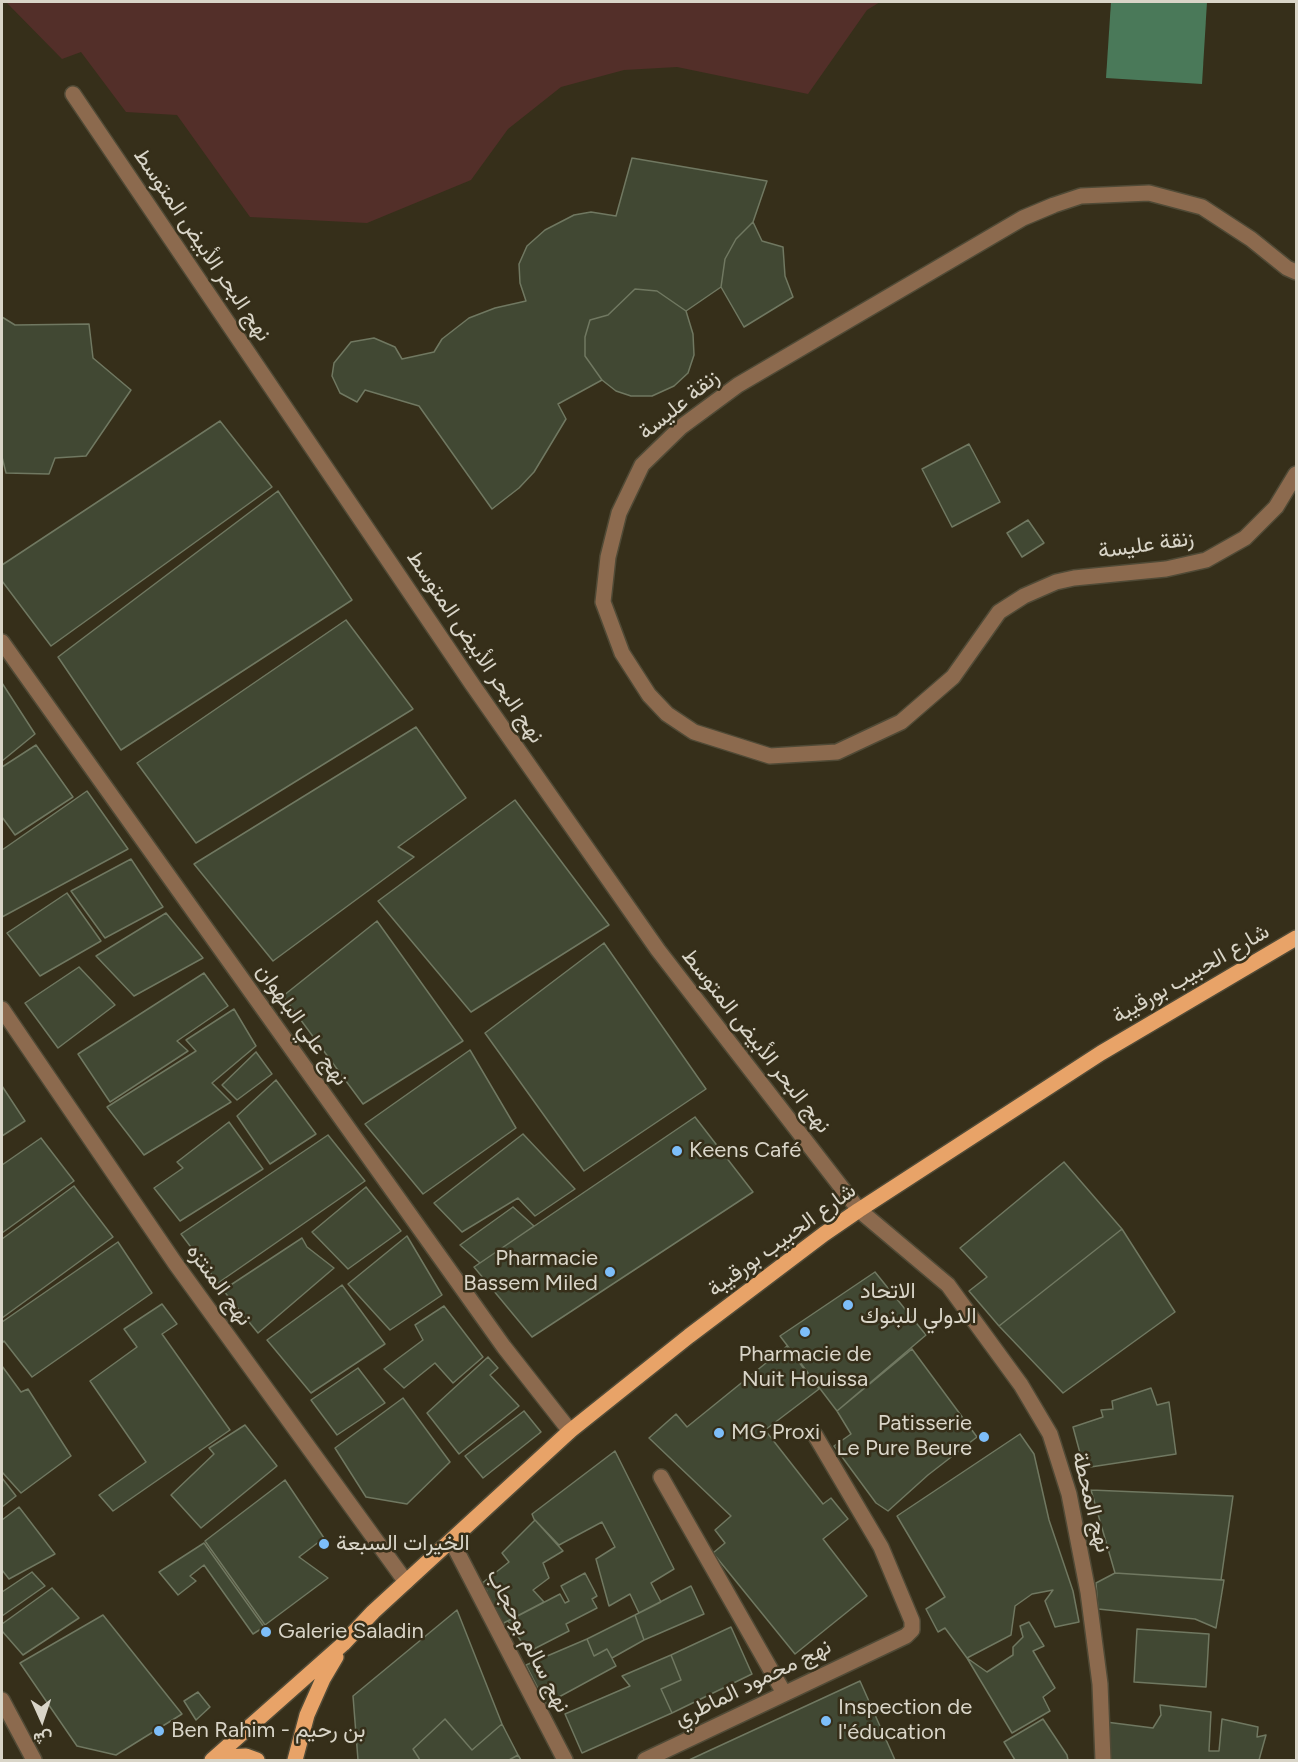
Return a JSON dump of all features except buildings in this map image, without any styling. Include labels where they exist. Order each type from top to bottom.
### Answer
[{"type":"main road","name":"شارع الحبيب بورقيبة","points":[[212,1761],[343,1644],[374,1612],[570,1431],[689,1336],[859,1210],[1101,1053],[1296,938]]},
{"type":"main road","name":"شارع الحبيب بورقيبة","points":[[295,1761],[308,1715],[323,1678],[343,1644]]},
{"type":"main road","points":[[217,1761],[226,1757],[246,1756],[257,1761]]},
{"type":"street","name":"نهج البحر الأبيض المتوسط","points":[[73,94],[472,684],[658,950],[859,1210],[948,1285]]},
{"type":"street","name":"زنقة عليسة","points":[[1296,272],[1287,268],[1251,239],[1202,207],[1149,193],[1081,196],[1023,218],[738,385],[681,427],[642,465],[619,513],[608,557],[603,602],[622,653],[649,695],[667,714],[694,732],[770,756],[837,752],[901,722],[953,677],[999,612],[1024,596],[1056,582],[1074,578],[1166,570],[1206,560],[1245,538],[1276,507],[1296,474]]},
{"type":"street","name":"نهج علي البلهوان","points":[[2,642],[504,1347],[570,1431]]},
{"type":"street","name":"نهج المنتزه","points":[[2,1009],[175,1263],[406,1582]]},
{"type":"street","name":"نهج المحطة","points":[[948,1285],[1021,1385],[1050,1434],[1069,1494],[1088,1592],[1100,1684],[1103,1761]]},
{"type":"street","name":"نهج محمود الماطري","points":[[645,1761],[906,1636],[912,1629],[912,1621],[881,1547],[815,1436]]},
{"type":"street","points":[[661,1477],[784,1693]]},
{"type":"street","name":"نهج سالم بوحجاب","points":[[452,1542],[565,1761]]},
{"type":"street","points":[[3,1704],[34,1761]]},
{"type":"shaded area","points":[[6,2],[880,2],[867,10],[808,94],[677,67],[624,70],[561,87],[508,129],[471,180],[367,223],[250,217],[177,115],[126,112],[81,52],[62,59]]},
{"type":"shaded area","points":[[1111,2],[1207,2],[1202,84],[1106,78]]},
{"type":"place","name":"Keens Café","points":[[677,1151]]},
{"type":"place","name":"Pharmacie Bassem Miled","points":[[610,1272]]},
{"type":"place","name":"الاتحاد الدولي للبنوك","points":[[848,1305]]},
{"type":"place","name":"Pharmacie de Nuit Houissa","points":[[805,1332]]},
{"type":"place","name":"MG Proxi","points":[[719,1433]]},
{"type":"place","name":"Patisserie Le Pure Beure","points":[[984,1437]]},
{"type":"place","name":"الخيرات السبعة","points":[[324,1544]]},
{"type":"place","name":"Galerie Saladin","points":[[266,1632]]},
{"type":"place","name":"Inspection de l'éducation","points":[[826,1721]]},
{"type":"place","name":"Ben Rahim - بن رحيم","points":[[159,1731]]}]
